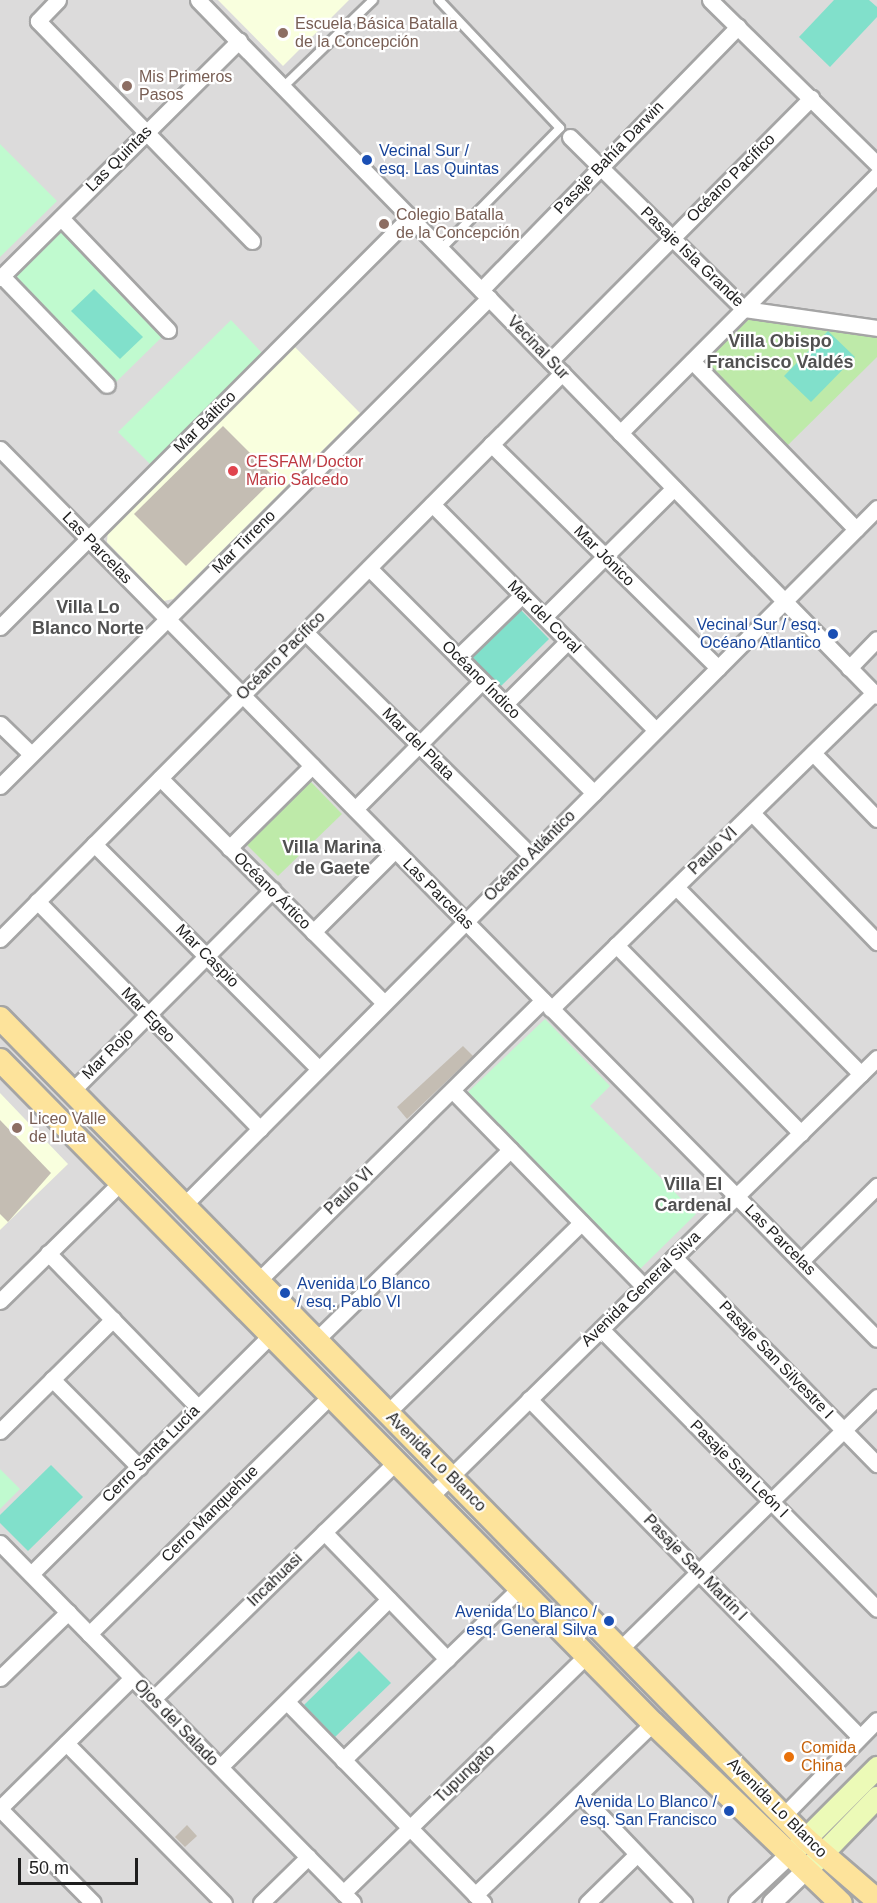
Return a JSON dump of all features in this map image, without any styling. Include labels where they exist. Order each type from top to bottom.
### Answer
[{"type":"main road","name":"Avenida Lo Blanco","points":[[0,1018],[783,1816],[877,1900]]},
{"type":"main road","name":"Avenida Lo Blanco","points":[[0,1060],[653,1723],[796,1864],[841,1903]]},
{"type":"main road","points":[[796,1864],[814,1846],[877,1767]]},
{"type":"main road","points":[[814,1846],[877,1797]]},
{"type":"street","points":[[58,0],[38,21],[252,241]]},
{"type":"street","name":"Vecinal Sur","points":[[198,0],[876,695]]},
{"type":"street","points":[[710,0],[877,164]]},
{"type":"street","name":"Pasaje Bahía Darwin","points":[[485,294],[601,167],[738,27]]},
{"type":"street","name":"Las Quintas","points":[[1,277],[238,41]]},
{"type":"street","name":"Océano Pacífico","points":[[550,361],[811,98]]},
{"type":"street","name":"Pasaje Isla Grande","points":[[570,137],[744,309],[877,328]]},
{"type":"street","points":[[620,433],[877,175]]},
{"type":"street","name":"Mar Báltico","points":[[0,627],[410,217]]},
{"type":"street","points":[[61,218],[168,330]]},
{"type":"street","points":[[1,277],[107,385]]},
{"type":"street","name":"Mar Tirreno","points":[[0,786],[485,294]]},
{"type":"street","points":[[692,361],[856,529]]},
{"type":"street","name":"Océano Pacífico","points":[[0,939],[562,373]]},
{"type":"street","name":"Mar Jónico","points":[[491,444],[718,668]]},
{"type":"street","name":"Las Parcelas","points":[[0,449],[736,1196],[876,1334]]},
{"type":"street","points":[[544,617],[674,488]]},
{"type":"street","name":"Mar del Coral","points":[[432,504],[656,730]]},
{"type":"street","name":"Océano Atlántico","points":[[184,1205],[877,508]]},
{"type":"street","name":"Océano Índico","points":[[369,568],[594,793]]},
{"type":"street","points":[[458,657],[522,595]]},
{"type":"street","name":"Mar del Plata","points":[[304,632],[531,856]]},
{"type":"street","points":[[849,668],[877,639]]},
{"type":"street","points":[[505,704],[568,641]]},
{"type":"street","points":[[355,809],[482,681]]},
{"type":"street","name":"Paulo VI","points":[[258,1281],[452,1090],[616,945],[813,753],[876,695]]},
{"type":"street","points":[[0,724],[31,754]]},
{"type":"street","points":[[813,753],[877,819]]},
{"type":"street","points":[[229,848],[312,766]]},
{"type":"street","name":"Océano Ártico","points":[[160,778],[384,1004]]},
{"type":"street","points":[[752,813],[877,942]]},
{"type":"street","name":"Mar Caspio","points":[[94,844],[319,1069]]},
{"type":"street","points":[[313,932],[395,850]]},
{"type":"street","points":[[676,887],[861,1074]]},
{"type":"street","name":"Mar Rojo","points":[[72,1091],[272,890]]},
{"type":"street","name":"Mar Egeo","points":[[38,901],[260,1129]]},
{"type":"street","points":[[616,945],[801,1133]]},
{"type":"street","name":"Avenida General Silva","points":[[431,1496],[877,1058]]},
{"type":"street","points":[[452,1090],[644,1287]]},
{"type":"street","points":[[316,1340],[510,1150]]},
{"type":"street","points":[[0,1301],[120,1182]]},
{"type":"street","points":[[801,1261],[877,1186]]},
{"type":"street","points":[[387,1413],[581,1223]]},
{"type":"street","points":[[48,1254],[198,1407]]},
{"type":"street","name":"Pasaje San Silvestre I","points":[[674,1257],[877,1464]]},
{"type":"street","points":[[0,1431],[112,1320]]},
{"type":"street","name":"Pasaje San León I","points":[[601,1329],[877,1609]]},
{"type":"street","name":"Cerro Santa Lucía","points":[[31,1574],[271,1335]]},
{"type":"street","points":[[52,1379],[139,1467]]},
{"type":"street","name":"Cerro Manquehue","points":[[89,1634],[331,1395]]},
{"type":"street","points":[[620,1649],[877,1397]]},
{"type":"street","name":"Pasaje San Martín I","points":[[529,1399],[861,1737]]},
{"type":"street","name":"Incahuasi","points":[[153,1699],[397,1461]]},
{"type":"street","points":[[324,1532],[447,1659]]},
{"type":"street","name":"Ojos del Salado","points":[[2,1549],[31,1574],[348,1898]]},
{"type":"street","points":[[344,1760],[521,1587]]},
{"type":"street","points":[[220,1767],[389,1599]]},
{"type":"street","points":[[0,1678],[68,1612]]},
{"type":"street","name":"Tupungato","points":[[348,1898],[410,1828],[587,1654]]},
{"type":"street","points":[[93,1903],[0,1808],[132,1678]]},
{"type":"street","points":[[286,1702],[479,1899],[580,1794],[653,1723]]},
{"type":"street","points":[[783,1816],[877,1720]]},
{"type":"street","points":[[66,1743],[224,1903]]},
{"type":"street","points":[[580,1794],[684,1903]]},
{"type":"street","points":[[587,1903],[637,1854]]},
{"type":"street","points":[[261,1903],[308,1857]]},
{"type":"street","points":[[738,1903],[796,1864]]},
{"type":"street","points":[[771,1903],[796,1864]]},
{"type":"lane","points":[[284,87],[373,0]]},
{"type":"lane","points":[[439,0],[560,128],[441,249]]},
{"type":"shaded area","points":[[0,0],[877,0],[877,1903],[0,1903]]},
{"type":"shaded area","name":"Escuela Básica Batalla de la Concepción","points":[[218,0],[349,0],[283,66]]},
{"type":"shaded area","points":[[834,0],[869,0],[877,7],[877,17],[830,67],[799,37]]},
{"type":"shaded area","points":[[94,289],[143,337],[120,359],[71,311]]},
{"type":"shaded area","points":[[828,331],[855,357],[811,402],[784,376]]},
{"type":"shaded area","name":"CESFAM Doctor Mario Salcedo","points":[[290,342],[360,413],[173,599],[164,601],[107,542],[108,529]]},
{"type":"shaded area","points":[[520,609],[549,639],[500,687],[471,657]]},
{"type":"shaded area","name":"Liceo Valle de Lluta","points":[[0,1093],[68,1164],[0,1230]]},
{"type":"shaded area","points":[[51,1465],[83,1497],[28,1551],[0,1523],[0,1515]]},
{"type":"shaded area","points":[[359,1651],[391,1683],[335,1737],[304,1705]]},
{"type":"green space","points":[[0,144],[57,201],[0,257]]},
{"type":"green space","points":[[61,232],[164,335],[115,383],[13,279]]},
{"type":"green space","points":[[749,319],[877,337],[877,357],[786,447],[704,363]]},
{"type":"green space","points":[[231,320],[262,353],[150,464],[118,432]]},
{"type":"green space","points":[[310,781],[342,814],[278,876],[246,844]]},
{"type":"green space","points":[[545,1019],[610,1086],[590,1106],[696,1214],[640,1269],[467,1093]]},
{"type":"green space","points":[[0,1469],[20,1489],[0,1509]]},
{"type":"building","points":[[223,426],[275,478],[186,566],[134,514]]},
{"type":"building","points":[[463,1046],[473,1056],[407,1119],[397,1107]]},
{"type":"building","points":[[0,1120],[51,1173],[8,1222],[0,1214]]},
{"type":"building","points":[[187,1825],[197,1836],[185,1847],[175,1837]]},
{"type":"place","name":"Escuela Básica Batalla de la Concepción","points":[[283,33]]},
{"type":"place","name":"Mis Primeros Pasos","points":[[127,86]]},
{"type":"place","name":"Vecinal Sur / esq. Las Quintas","points":[[367,160]]},
{"type":"place","name":"Colegio Batalla de la Concepción","points":[[384,224]]},
{"type":"place","name":"CESFAM Doctor Mario Salcedo","points":[[233,471]]},
{"type":"place","name":"Vecinal Sur / esq. Océano Atlantico","points":[[833,634]]},
{"type":"place","name":"Liceo Valle de Lluta","points":[[17,1128]]},
{"type":"place","name":"Avenida Lo Blanco / esq. Pablo VI","points":[[285,1293]]},
{"type":"place","name":"Avenida Lo Blanco / esq. General Silva","points":[[609,1621]]},
{"type":"place","name":"Comida China","points":[[789,1757]]},
{"type":"place","name":"Avenida Lo Blanco / esq. San Francisco","points":[[729,1811]]},
{"type":"district","name":"Villa Obispo Francisco Valdés","points":[[780,352]]},
{"type":"district","name":"Villa Lo Blanco Norte","points":[[88,618]]},
{"type":"district","name":"Villa Marina de Gaete","points":[[332,858]]},
{"type":"district","name":"Villa El Cardenal","points":[[693,1195]]}]
